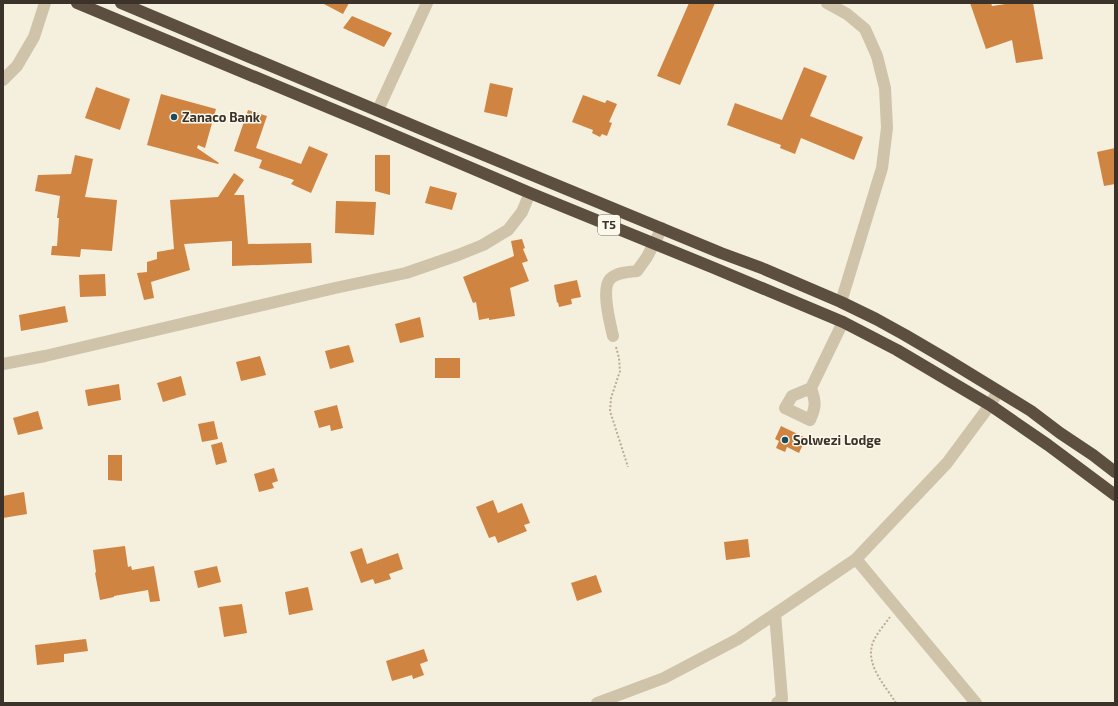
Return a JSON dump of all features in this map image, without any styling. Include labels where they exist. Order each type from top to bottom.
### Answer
[{"type":"highway","name":"T5","points":[[77,3],[530,193],[843,322],[897,350],[990,405],[1048,445],[1115,495]]},
{"type":"highway","name":"T5","points":[[122,3],[721,253],[764,268],[840,302],[905,335],[1031,411],[1115,472]]},
{"type":"street","points":[[3,80],[18,66],[34,37],[45,3]]},
{"type":"street","points":[[378,110],[428,3]]},
{"type":"street","points":[[827,3],[847,14],[865,29],[877,56],[884,88],[887,128],[882,168],[840,302]]},
{"type":"street","points":[[3,364],[45,356],[335,288],[406,273],[483,245],[508,230],[522,212],[530,193]]},
{"type":"street","points":[[613,336],[608,312],[606,286],[610,279],[617,274],[637,271],[662,228]]},
{"type":"street","points":[[811,388],[843,322]]},
{"type":"street","points":[[597,703],[664,678],[738,639],[856,559],[947,463],[990,405],[998,391]]},
{"type":"street","points":[[856,559],[976,703]]},
{"type":"street","points":[[775,614],[782,699],[777,703]]},
{"type":"path","points":[[613,336],[619,358],[620,371],[611,398],[610,411],[628,467]]},
{"type":"path","points":[[896,607],[874,640],[870,651],[874,668],[896,703]]},
{"type":"building","points":[[322,3],[349,3],[343,14]]},
{"type":"building","points":[[689,3],[715,3],[680,85],[657,76]]},
{"type":"building","points":[[970,3],[991,3],[992,6],[1012,3],[1033,3],[1043,59],[1016,63],[1012,40],[986,49]]},
{"type":"building","points":[[352,16],[392,33],[384,47],[343,28]]},
{"type":"building","points":[[804,67],[827,76],[810,116],[863,137],[854,160],[801,138],[795,154],[780,148],[781,145],[727,125],[735,103],[782,120]]},
{"type":"building","points":[[490,83],[513,88],[507,117],[484,112]]},
{"type":"building","points":[[96,87],[130,99],[120,130],[85,118]]},
{"type":"building","points":[[161,94],[216,109],[205,148],[198,145],[197,148],[219,163],[218,164],[147,145]]},
{"type":"building","points":[[583,95],[605,103],[607,100],[617,104],[609,122],[612,123],[607,136],[602,134],[600,137],[592,133],[593,130],[572,122]]},
{"type":"building","points":[[248,110],[267,116],[256,148],[301,164],[309,146],[328,154],[311,193],[291,184],[294,180],[259,168],[262,160],[234,151]]},
{"type":"building","points":[[1115,148],[1115,184],[1104,186],[1097,152]]},
{"type":"building","points":[[75,155],[93,159],[85,197],[117,200],[112,251],[81,249],[80,257],[51,255],[52,246],[57,246],[59,218],[57,218],[60,196],[35,191],[38,175],[71,174]]},
{"type":"building","points":[[375,155],[390,155],[390,195],[375,191]]},
{"type":"building","points":[[234,173],[244,180],[234,195],[244,195],[248,244],[311,243],[312,263],[232,266],[232,241],[184,244],[190,270],[151,282],[154,298],[144,300],[137,273],[147,272],[147,262],[157,259],[157,252],[174,249],[170,200],[218,197]]},
{"type":"building","points":[[430,186],[457,193],[452,210],[425,203]]},
{"type":"building","points":[[336,201],[376,202],[374,235],[335,233]]},
{"type":"building","points":[[522,239],[525,248],[523,249],[528,261],[522,263],[529,281],[510,288],[515,316],[479,320],[476,302],[473,303],[463,277],[514,256],[511,241]]},
{"type":"building","points":[[105,274],[106,296],[80,297],[79,275]]},
{"type":"building","points":[[577,280],[581,297],[571,299],[572,304],[559,307],[554,285]]},
{"type":"building","points":[[65,306],[68,322],[21,331],[19,315]]},
{"type":"building","points":[[420,317],[424,337],[400,343],[395,324]]},
{"type":"building","points":[[349,345],[354,362],[330,369],[325,351]]},
{"type":"building","points":[[260,356],[266,375],[241,381],[236,362]]},
{"type":"building","points":[[435,358],[460,358],[460,378],[435,378]]},
{"type":"building","points":[[181,376],[186,395],[163,402],[157,383]]},
{"type":"building","points":[[119,384],[121,400],[88,406],[85,390]]},
{"type":"building","points":[[337,405],[343,428],[331,431],[330,425],[319,428],[314,411]]},
{"type":"building","points":[[38,411],[43,429],[18,435],[13,418]]},
{"type":"building","points":[[214,421],[218,439],[202,442],[198,424]]},
{"type":"building","name":"Solwezi Lodge","points":[[781,426],[806,438],[799,453],[787,447],[785,452],[776,448],[779,441],[775,439]]},
{"type":"building","points":[[222,442],[227,462],[216,465],[211,445]]},
{"type":"building","points":[[108,455],[122,455],[122,481],[108,480]]},
{"type":"building","points":[[274,468],[278,481],[272,483],[274,488],[259,492],[254,474]]},
{"type":"building","points":[[24,492],[27,514],[3,518],[3,496]]},
{"type":"building","points":[[493,500],[498,513],[522,503],[530,523],[524,525],[527,531],[498,543],[495,536],[489,538],[476,507]]},
{"type":"building","points":[[748,539],[750,557],[726,560],[724,542]]},
{"type":"building","points":[[125,546],[128,567],[131,566],[132,570],[154,566],[160,601],[150,602],[148,590],[100,600],[95,573],[93,550]]},
{"type":"building","points":[[362,548],[367,564],[398,553],[403,569],[389,574],[391,579],[375,584],[373,579],[361,583],[350,552]]},
{"type":"building","points":[[217,566],[221,582],[198,588],[194,571]]},
{"type":"building","points":[[596,575],[602,592],[577,601],[571,583]]},
{"type":"building","points":[[308,587],[313,610],[289,615],[285,592]]},
{"type":"building","points":[[242,604],[247,633],[224,637],[219,607]]},
{"type":"building","points":[[86,639],[88,651],[64,654],[64,662],[37,665],[35,645]]},
{"type":"building","points":[[424,649],[428,661],[420,664],[424,675],[413,679],[412,675],[392,681],[386,661]]},
{"type":"place","name":"Zanaco Bank","points":[[174,117]]},
{"type":"place","name":"Solwezi Lodge","points":[[785,440]]}]
